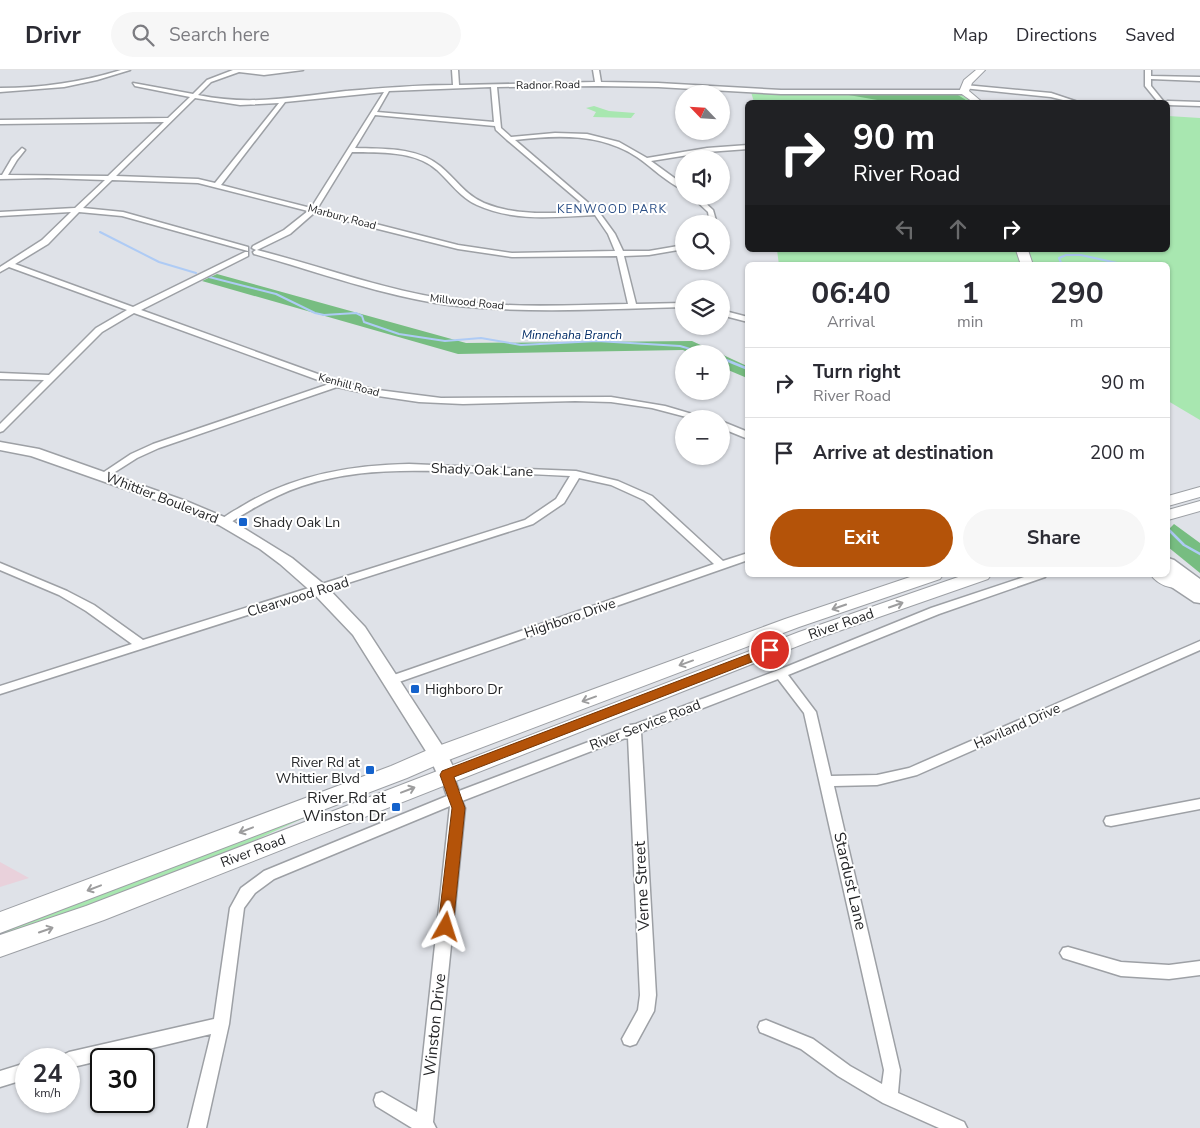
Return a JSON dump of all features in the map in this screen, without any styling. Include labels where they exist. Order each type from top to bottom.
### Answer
[{"type":"main road","points":[[976,100],[964,89],[968,80],[981,70]]},
{"type":"main road","points":[[1170,500],[1187,504]]},
{"type":"main road","points":[[1170,519],[1187,504]]},
{"type":"main road","name":"River Road","points":[[0,946],[95,913],[442,765],[792,623],[928,577]]},
{"type":"main road","name":"River Road","points":[[0,923],[399,772],[442,765],[976,577]]},
{"type":"street","points":[[96,70],[113,75]]},
{"type":"street","points":[[0,90],[30,90],[72,86],[127,70]]},
{"type":"street","points":[[176,92],[238,70],[264,73],[300,70]]},
{"type":"street","points":[[456,70],[456,86]]},
{"type":"street","points":[[596,70],[598,84]]},
{"type":"street","points":[[1159,100],[1148,86],[1148,73],[1200,79]]},
{"type":"street","points":[[0,270],[45,242],[209,81]]},
{"type":"street","name":"Radnor Road","points":[[135,84],[240,103],[283,101],[388,89],[598,84],[791,92],[964,89],[1052,95],[1068,100]]},
{"type":"street","points":[[494,86],[496,124],[509,139],[597,213],[614,234],[632,305]]},
{"type":"street","points":[[0,214],[78,211],[122,214],[245,251],[257,250],[287,232],[314,209],[388,89]]},
{"type":"street","points":[[217,184],[283,101]]},
{"type":"street","points":[[1170,103],[1200,104]]},
{"type":"street","points":[[374,113],[496,124]]},
{"type":"street","points":[[0,122],[170,120]]},
{"type":"street","points":[[509,139],[542,135],[590,137],[621,145],[675,182]]},
{"type":"street","points":[[644,160],[707,150],[745,147]]},
{"type":"street","points":[[2,177],[22,150]]},
{"type":"street","points":[[352,150],[392,152],[429,162],[468,196],[480,204],[495,209],[536,215],[597,213]]},
{"type":"street","name":"Marbury Road","points":[[2,177],[180,179],[217,184],[458,247],[492,253],[532,256],[620,254],[649,253],[675,249]]},
{"type":"street","points":[[704,205],[711,211],[712,215]]},
{"type":"street","name":"Millwood Road","points":[[257,250],[403,294],[447,302],[494,307],[545,308],[675,305]]},
{"type":"street","points":[[0,429],[99,330],[245,251]]},
{"type":"street","name":"Kenhill Road","points":[[10,264],[337,384],[371,393],[420,399],[597,399],[633,402],[675,411]]},
{"type":"street","points":[[730,315],[745,319]]},
{"type":"street","points":[[0,376],[50,378]]},
{"type":"street","points":[[104,476],[134,456],[156,446],[337,384]]},
{"type":"street","points":[[730,428],[745,435]]},
{"type":"street","name":"Whittier Boulevard","points":[[0,446],[34,452],[104,476],[224,522],[272,551],[320,590],[359,632],[392,680],[442,765]]},
{"type":"street","name":"Shady Oak Lane","points":[[224,522],[280,490],[304,481],[346,471],[383,467],[409,467],[576,474],[614,482],[648,498],[721,565]]},
{"type":"street","name":"Clearwood Road","points":[[0,690],[320,590],[529,522],[560,501],[576,474]]},
{"type":"street","name":"Highboro Drive","points":[[392,680],[745,557]]},
{"type":"street","points":[[1170,564],[1200,587]]},
{"type":"street","points":[[0,566],[62,593],[90,608],[142,645]]},
{"type":"street","name":"River Service Road","points":[[221,1024],[237,908],[242,896],[253,884],[269,875],[455,798],[634,728],[780,674],[935,611],[1035,577]]},
{"type":"street","points":[[1166,578],[1200,598]]},
{"type":"street","name":"Haviland Drive","points":[[827,781],[877,780],[912,772],[1200,645]]},
{"type":"street","name":"Stardust Lane","points":[[780,674],[810,712],[892,1070],[889,1097]]},
{"type":"street","name":"Verne Street","points":[[630,1039],[646,1011],[648,995],[634,728]]},
{"type":"street","name":"Winston Drive","points":[[425,1127],[458,808],[442,765]]},
{"type":"street","points":[[1111,821],[1200,804]]},
{"type":"street","points":[[1068,953],[1121,969],[1169,972],[1200,968]]},
{"type":"street","points":[[80,1057],[221,1024],[197,1128]]},
{"type":"street","points":[[766,1028],[807,1044],[844,1071],[889,1097],[958,1128]]},
{"type":"street","points":[[0,1079],[15,1074]]},
{"type":"street","points":[[382,1100],[425,1127]]},
{"type":"shaded area","points":[[0,862],[29,878],[0,887]]},
{"type":"green space","points":[[751,92],[930,93],[961,95],[970,100],[753,100]]},
{"type":"green space","points":[[837,93],[958,95],[966,100],[877,100]]},
{"type":"green space","points":[[594,106],[609,111],[635,113],[631,118],[593,117],[596,112],[586,108]]},
{"type":"green space","points":[[1170,116],[1200,118],[1200,420],[1170,402],[1170,262],[779,262],[777,252],[1170,252]]},
{"type":"green space","points":[[217,274],[466,343],[692,341],[701,345],[675,345],[675,350],[458,354],[202,281]]},
{"type":"green space","points":[[730,358],[745,365],[745,377],[730,371]]},
{"type":"green space","points":[[1174,524],[1200,543],[1200,573],[1170,549],[1170,528]]},
{"type":"green space","points":[[326,808],[231,851],[0,939],[0,930]]},
{"type":"waterway","name":"Minnehaha Branch","points":[[100,232],[159,262],[196,273]]},
{"type":"waterway","points":[[1061,262],[1059,258],[1066,255],[1081,255],[1112,262]]},
{"type":"waterway","name":"Minnehaha Branch","points":[[209,277],[276,294],[315,313],[324,315],[356,313],[362,316],[364,322],[399,334],[445,341],[481,338],[521,345],[597,341],[675,346]]},
{"type":"waterway","name":"Minnehaha Branch","points":[[730,362],[745,368]]},
{"type":"waterway","name":"Minnehaha Branch","points":[[1170,531],[1184,545],[1200,554]]},
{"type":"place","name":"Shady Oak Ln","points":[[243,522]]},
{"type":"place","name":"Highboro Dr","points":[[415,689]]},
{"type":"place","name":"River Rd at Whittier Blvd","points":[[370,770]]},
{"type":"place","name":"River Rd at Winston Dr","points":[[396,807]]},
{"type":"district","name":"KENWOOD PARK","points":[[612,209]]},
{"type":"route","points":[[446,927],[458,808],[447,775],[770,650]]}]
